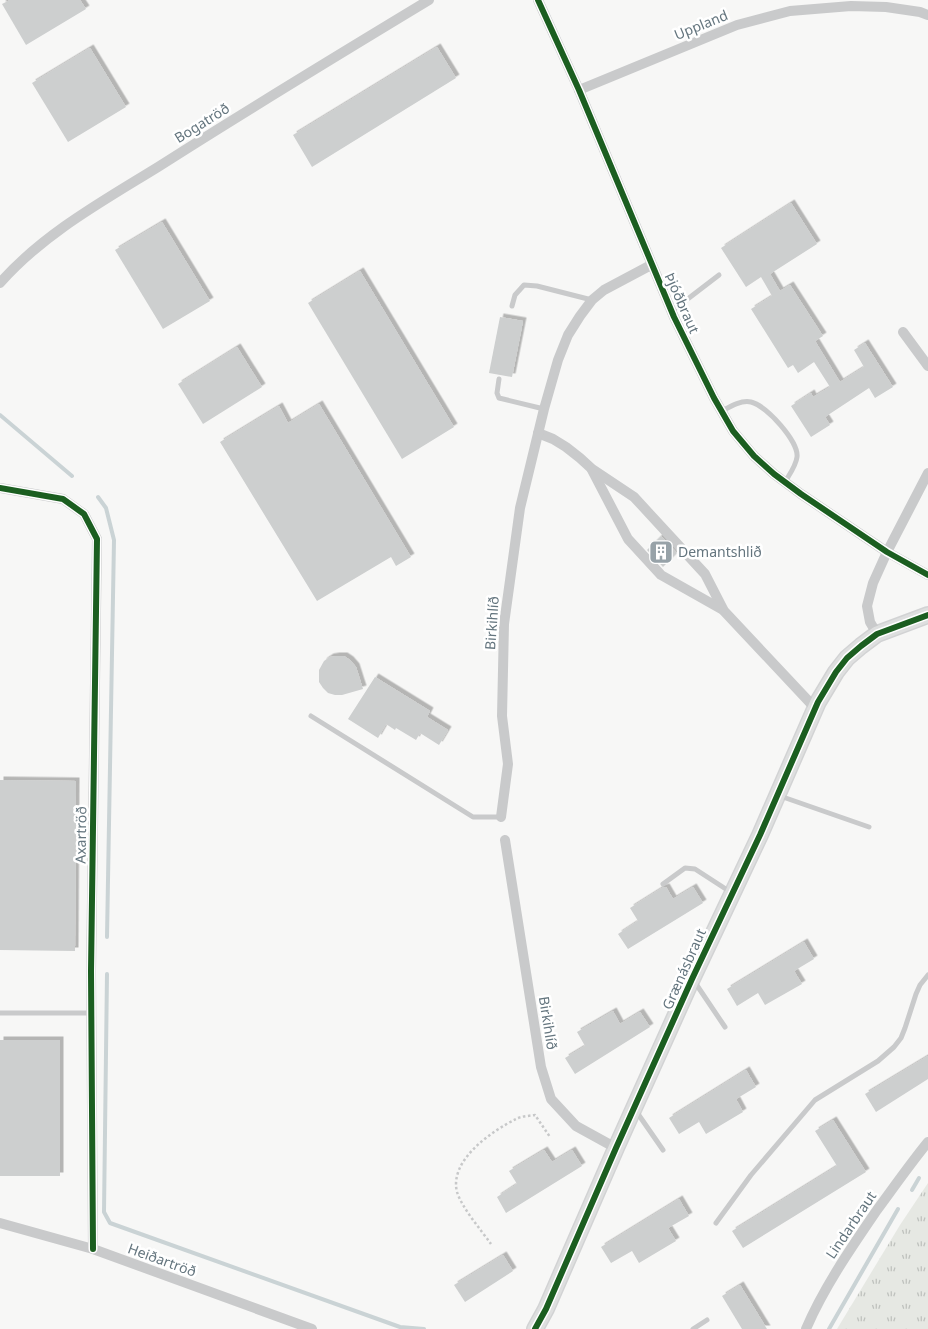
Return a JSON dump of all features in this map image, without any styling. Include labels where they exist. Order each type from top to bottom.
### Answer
[{"type":"street","name":"Bogatröð","points":[[0,283],[39,245],[93,208],[203,138],[429,0]]},
{"type":"street","name":"Þjóðbraut","points":[[538,0],[579,90],[671,312],[714,398],[733,431],[754,456],[785,482],[888,552]]},
{"type":"street","name":"Uppland","points":[[579,90],[737,25],[790,10],[860,6],[886,7],[928,15]]},
{"type":"street","name":"Birkihlíð","points":[[501,818],[508,764],[502,716],[504,624],[520,508],[544,409],[558,360],[568,335],[592,300],[604,290],[651,265]]},
{"type":"street","points":[[903,332],[928,366]]},
{"type":"street","points":[[538,433],[566,447],[592,469],[634,496],[705,574],[724,611],[815,708]]},
{"type":"street","points":[[592,469],[628,539],[661,574],[724,611]]},
{"type":"street","points":[[928,473],[888,552],[874,583],[867,606],[870,622],[877,634],[928,615]]},
{"type":"street","name":"Axartröð","points":[[0,488],[64,499],[84,514],[97,539],[92,1013],[93,1249]]},
{"type":"street","points":[[888,552],[928,575]]},
{"type":"street","name":"Grænásbraut","points":[[535,1329],[546,1309],[692,979],[760,835],[815,708],[831,679],[842,665],[861,646],[877,634]]},
{"type":"street","name":"Birkihlíð","points":[[506,840],[538,1048],[550,1099],[576,1126],[616,1148]]},
{"type":"street","name":"Lindarbraut","points":[[806,1329],[815,1308],[854,1244],[905,1170],[928,1142]]},
{"type":"street","name":"Heiðartröð","points":[[0,1223],[93,1249],[294,1326],[312,1329]]},
{"type":"lane","points":[[671,312],[718,275]]},
{"type":"lane","points":[[512,306],[515,294],[524,285],[537,286],[592,300]]},
{"type":"lane","points":[[499,379],[496,393],[499,398],[544,409]]},
{"type":"lane","points":[[721,411],[733,404],[750,402],[760,405],[775,418],[797,451],[795,464],[785,482]]},
{"type":"lane","points":[[311,716],[473,817],[501,818]]},
{"type":"lane","points":[[777,795],[869,827]]},
{"type":"lane","points":[[663,884],[685,868],[695,869],[732,893]]},
{"type":"lane","points":[[716,1223],[751,1175],[815,1100],[878,1061],[894,1047],[905,1028],[920,985],[928,975]]},
{"type":"lane","points":[[692,979],[725,1027]]},
{"type":"lane","points":[[0,1013],[92,1013]]},
{"type":"lane","points":[[635,1108],[664,1150]]},
{"type":"lane","points":[[693,1329],[707,1320]]},
{"type":"path","points":[[491,1244],[459,1198],[456,1182],[462,1164],[482,1140],[518,1118],[535,1115],[550,1137]]},
{"type":"green space","points":[[928,1183],[928,1329],[837,1329],[900,1225]]},
{"type":"building","points":[[10,0],[80,0],[86,9],[26,45],[2,4]]},
{"type":"building","points":[[437,47],[456,78],[312,167],[293,135]]},
{"type":"building","points":[[90,48],[126,107],[68,142],[32,83]]},
{"type":"building","points":[[791,203],[817,244],[770,274],[780,291],[790,285],[823,336],[815,341],[840,382],[864,367],[854,350],[865,343],[893,387],[875,398],[869,388],[825,417],[830,425],[811,437],[791,406],[811,393],[813,397],[830,387],[814,362],[798,373],[793,365],[788,368],[751,309],[772,296],[761,277],[746,287],[721,248]]},
{"type":"building","points":[[162,222],[210,301],[163,329],[115,250]]},
{"type":"building","points":[[360,271],[454,427],[402,459],[308,303]]},
{"type":"building","points":[[500,317],[523,321],[512,377],[489,373]]},
{"type":"building","points":[[237,347],[262,387],[203,424],[178,384]]},
{"type":"building","points":[[319,404],[411,557],[396,566],[391,557],[317,601],[220,442],[279,406],[288,423]]},
{"type":"building","name":"Demantshlið","points":[[661,536],[677,553],[663,567],[647,550]]},
{"type":"building","points":[[336,656],[344,656],[356,667],[363,689],[335,695],[328,693],[323,688],[319,682],[319,670],[324,661]]},
{"type":"building","points":[[375,677],[430,711],[427,717],[448,730],[439,745],[420,733],[416,740],[386,724],[378,738],[348,719]]},
{"type":"building","points":[[0,780],[76,781],[75,951],[0,950]]},
{"type":"building","points":[[666,887],[673,899],[693,887],[703,903],[628,949],[618,934],[638,921],[630,908]]},
{"type":"building","points":[[804,942],[814,959],[794,971],[802,984],[765,1005],[758,993],[737,1006],[727,989]]},
{"type":"building","points":[[613,1011],[620,1024],[640,1012],[650,1027],[575,1074],[565,1058],[585,1046],[577,1032]]},
{"type":"building","points":[[0,1040],[60,1040],[60,1176],[0,1176]]},
{"type":"building","points":[[928,1056],[928,1079],[876,1112],[865,1094]]},
{"type":"building","points":[[746,1070],[756,1087],[736,1099],[743,1112],[706,1134],[699,1122],[679,1134],[669,1118]]},
{"type":"building","points":[[833,1120],[866,1172],[743,1248],[732,1231],[837,1166],[815,1131]]},
{"type":"building","points":[[544,1150],[552,1162],[572,1150],[582,1166],[506,1213],[497,1197],[517,1184],[509,1171]]},
{"type":"building","points":[[679,1199],[689,1216],[668,1228],[676,1241],[639,1263],[632,1251],[611,1263],[601,1247]]},
{"type":"building","points":[[503,1255],[513,1271],[465,1302],[454,1285]]},
{"type":"building","points":[[740,1285],[767,1329],[742,1329],[722,1296]]},
{"type":"waterway","points":[[0,415],[72,476]]},
{"type":"waterway","points":[[98,497],[106,508],[114,540],[107,937]]},
{"type":"waterway","points":[[107,974],[104,1212],[110,1223],[400,1327],[424,1329]]},
{"type":"waterway","points":[[912,1190],[919,1178]]},
{"type":"waterway","points":[[829,1329],[898,1209]]},
{"type":"cycle path","points":[[538,0],[579,90],[674,317],[714,398],[733,431],[754,456],[801,494],[887,552],[928,575]]},
{"type":"cycle path","points":[[0,488],[63,499],[84,514],[97,539],[91,971],[93,1249]]},
{"type":"cycle path","points":[[535,1329],[546,1309],[692,979],[760,835],[818,702],[836,672],[847,658],[861,646],[877,634],[928,615]]},
{"type":"place","name":"Demantshlið","points":[[661,552]]}]
